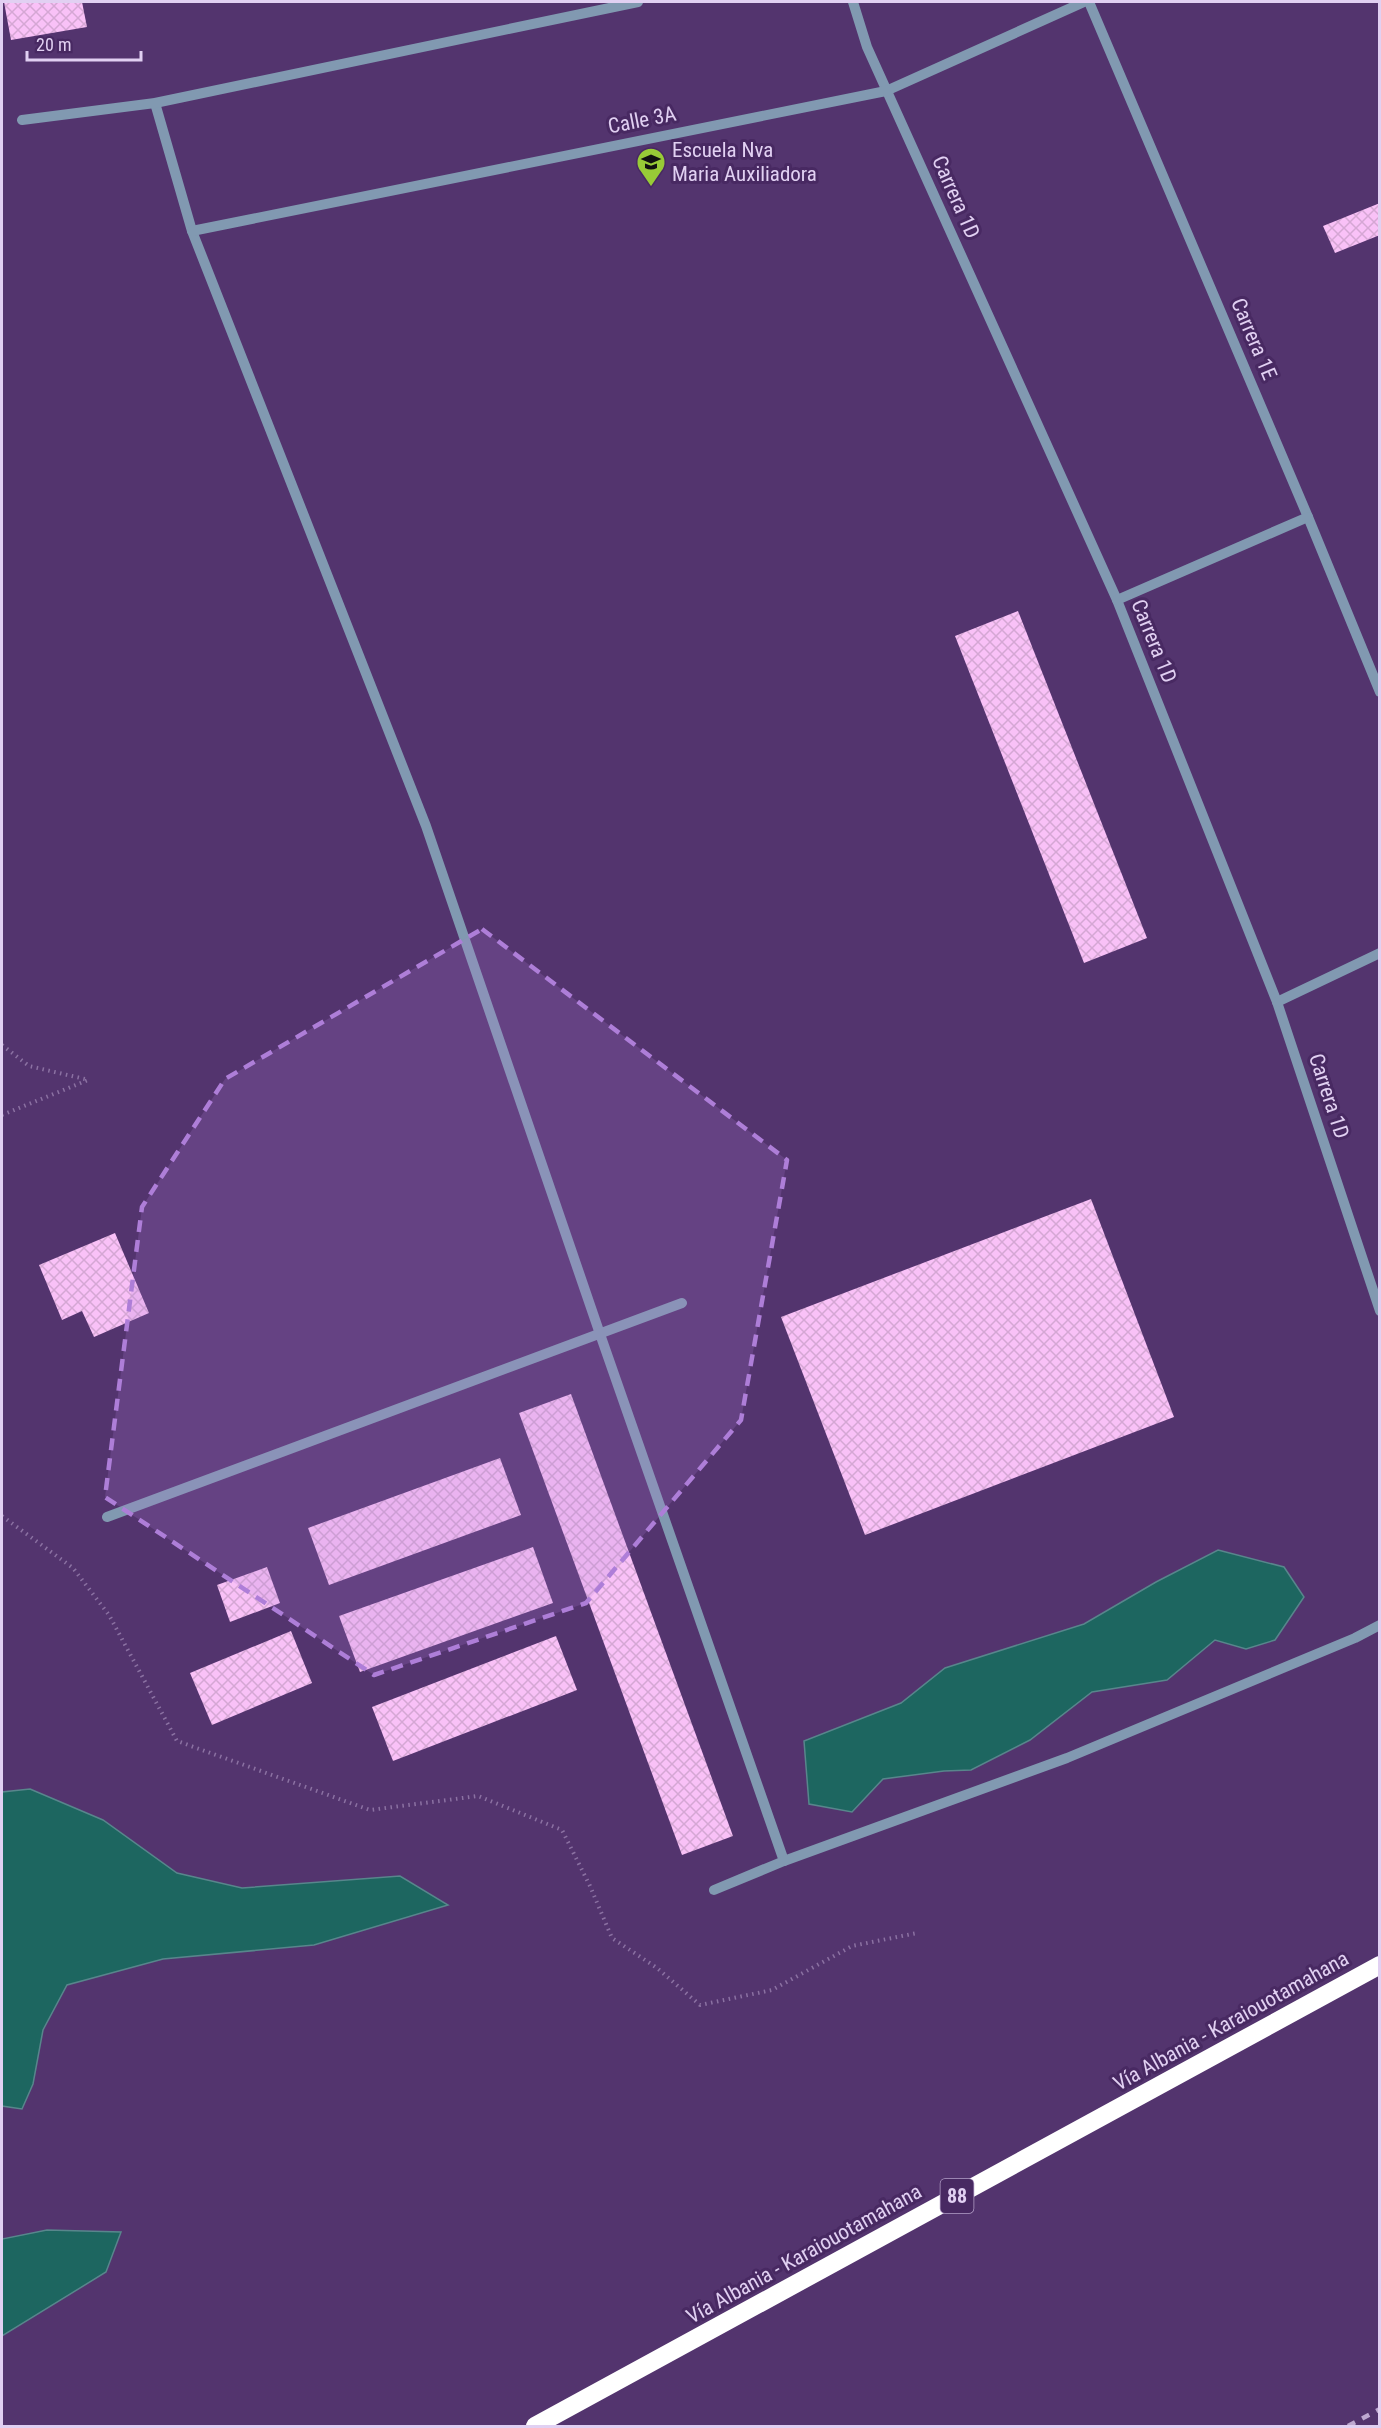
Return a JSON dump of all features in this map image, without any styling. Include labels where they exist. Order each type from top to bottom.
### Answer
[{"type":"highway","name":"Vía Albania - Karaiouotamahana","points":[[535,2427],[1380,1965]]},
{"type":"street","points":[[22,120],[155,103],[638,2]]},
{"type":"street","name":"Carrera 1D","points":[[853,2],[867,47],[886,91],[1117,600],[1277,1002],[1380,1311]]},
{"type":"street","name":"Calle 3A","points":[[192,231],[886,91],[1084,2]]},
{"type":"street","name":"Carrera 1E","points":[[1089,2],[1380,692]]},
{"type":"street","points":[[155,103],[192,231],[426,826],[784,1861]]},
{"type":"street","points":[[1117,600],[1308,517]]},
{"type":"street","points":[[1277,1002],[1380,953]]},
{"type":"street","points":[[107,1517],[682,1303]]},
{"type":"street","points":[[714,1890],[784,1861],[1067,1758],[1355,1638],[1380,1625]]},
{"type":"path","points":[[2,1045],[28,1066],[89,1080],[2,1115]]},
{"type":"path","points":[[2,1516],[73,1568],[109,1616],[177,1741],[370,1810],[478,1796],[562,1830],[590,1886],[612,1938],[657,1968],[700,2005],[772,1990],[852,1946],[917,1933]]},
{"type":"highlighted area","points":[[482,929],[787,1160],[741,1420],[586,1603],[374,1675],[105,1497],[142,1207],[225,1079]]},
{"type":"shaded area","points":[[1218,1550],[1284,1567],[1304,1597],[1275,1640],[1246,1649],[1215,1640],[1167,1680],[1092,1692],[1030,1740],[971,1770],[883,1779],[852,1812],[809,1804],[804,1741],[901,1703],[945,1668],[1084,1624],[1156,1582]]},
{"type":"shaded area","points":[[30,1789],[103,1820],[177,1873],[242,1888],[400,1876],[448,1905],[314,1945],[163,1959],[67,1985],[43,2030],[33,2084],[22,2109],[2,2106],[2,1792]]},
{"type":"shaded area","points":[[47,2230],[121,2232],[106,2272],[2,2336],[2,2239]]},
{"type":"building","points":[[4,2],[82,2],[87,27],[11,40]]},
{"type":"building","points":[[1380,203],[1380,235],[1335,253],[1323,226]]},
{"type":"building","points":[[1018,611],[1147,938],[1084,963],[955,636]]},
{"type":"building","points":[[1091,1199],[1174,1417],[865,1535],[781,1317]]},
{"type":"building","points":[[115,1233],[149,1313],[94,1337],[82,1311],[62,1320],[39,1265]]},
{"type":"building","points":[[571,1394],[733,1836],[682,1855],[519,1413]]},
{"type":"building","points":[[500,1458],[521,1515],[329,1585],[308,1528]]},
{"type":"building","points":[[533,1547],[553,1603],[360,1672],[339,1616]]},
{"type":"building","points":[[267,1567],[280,1603],[230,1622],[217,1585]]},
{"type":"building","points":[[291,1631],[312,1683],[212,1725],[190,1673]]},
{"type":"building","points":[[556,1636],[577,1690],[393,1761],[372,1707]]},
{"type":"railway","points":[[1348,2426],[1380,2409]]},
{"type":"place","name":"Escuela Nva Maria Auxiliadora","points":[[651,188]]}]
